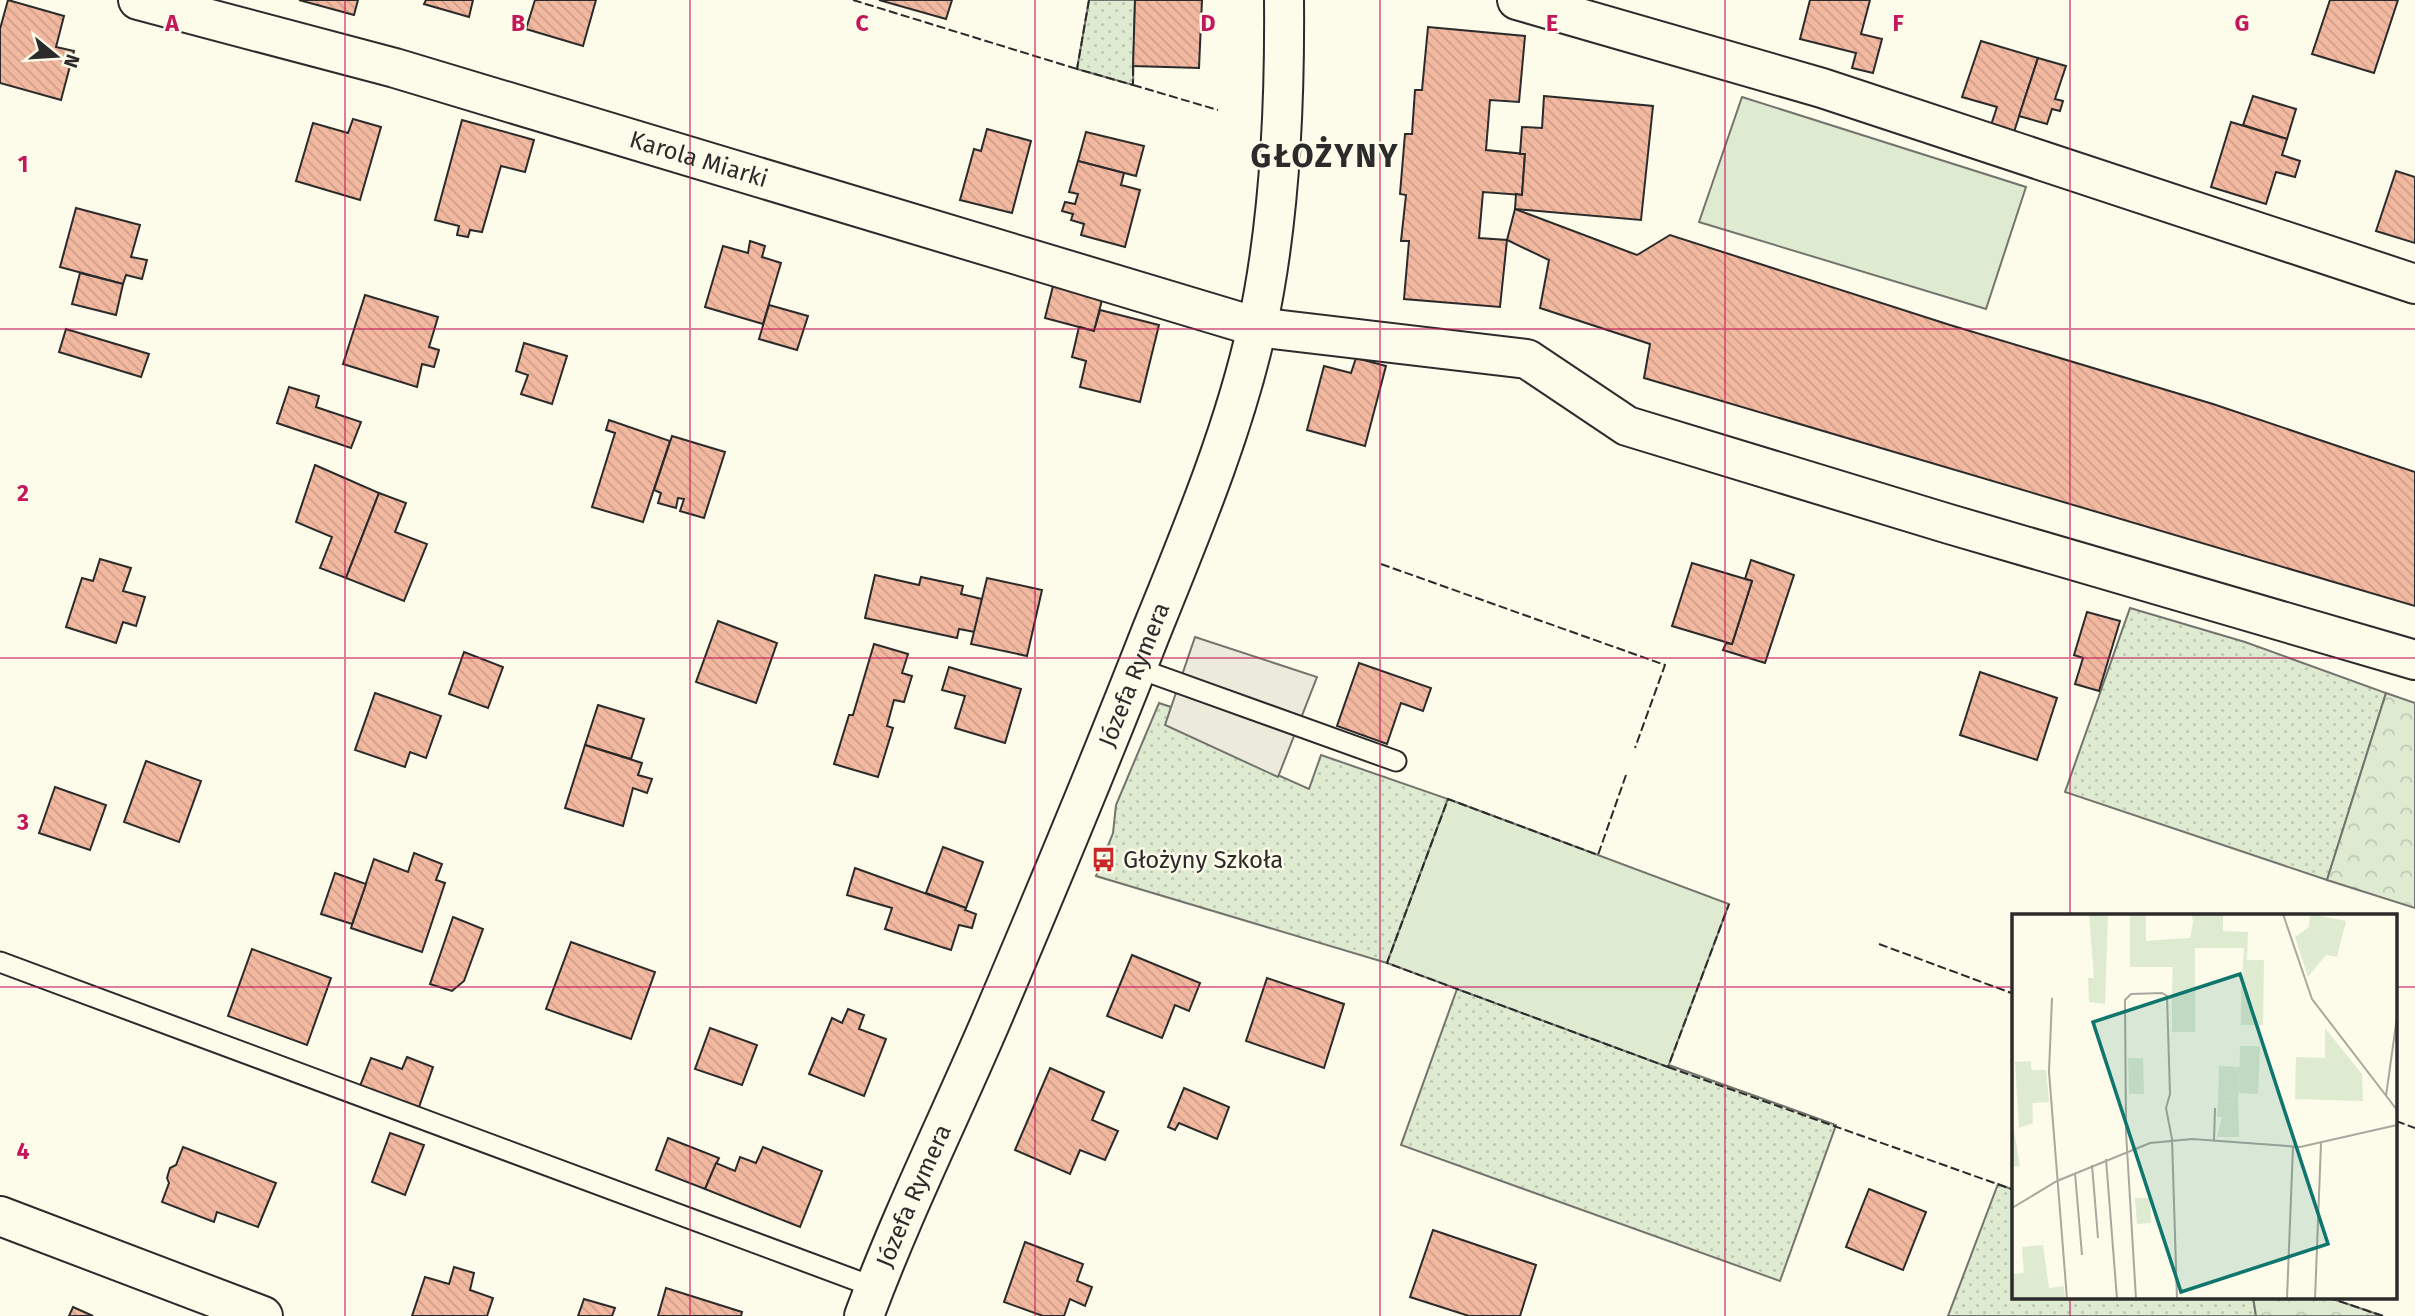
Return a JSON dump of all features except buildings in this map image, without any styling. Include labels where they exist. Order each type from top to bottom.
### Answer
[{"type":"street","name":"Karola Miarki","points":[[138,0],[408,72],[1257,327],[1527,359],[1627,426],[1949,524],[2415,660]]},
{"type":"street","name":"Józefa Rymera","points":[[869,1302],[993,1015],[1137,668],[1221,447],[1257,327],[1282,136],[1284,0]]},
{"type":"street","points":[[1517,0],[1822,88],[2415,284]]},
{"type":"street","points":[[0,1216],[262,1316]]},
{"type":"lane","points":[[1137,668],[1396,761]]},
{"type":"lane","points":[[0,962],[869,1302]]},
{"type":"green space","points":[[1089,0],[1135,0],[1133,85],[1077,69]]},
{"type":"green space","points":[[1742,97],[2026,187],[1986,309],[1699,222]]},
{"type":"green space","points":[[2130,608],[2245,642],[2386,693],[2327,880],[2065,792]]},
{"type":"green space","points":[[2386,693],[2415,703],[2415,908],[2327,880]]},
{"type":"green space","points":[[1159,703],[1171,707],[1166,725],[1309,789],[1321,755],[1448,799],[1387,963],[1096,876],[1113,833],[1116,805]]},
{"type":"green space","points":[[1448,799],[1729,904],[1668,1067],[1387,963]]},
{"type":"green space","points":[[1457,989],[1836,1125],[1780,1281],[1401,1145]]},
{"type":"green space","points":[[1998,1184],[2012,1189],[2012,1298],[2253,1298],[2256,1316],[1948,1316]]},
{"type":"green space","points":[[2253,1298],[2330,1298],[2383,1316],[2256,1316]]},
{"type":"shaded area","points":[[1195,637],[1317,677],[1278,777],[1165,725]]},
{"type":"fence","points":[[853,0],[1077,69]]},
{"type":"fence","points":[[1089,0],[1077,69],[1133,85],[1133,66]]},
{"type":"fence","points":[[1133,85],[1218,110]]},
{"type":"fence","points":[[1381,564],[1665,665],[1635,748]]},
{"type":"fence","points":[[1626,775],[1598,855],[1448,799],[1387,963],[1668,1067],[1729,904]]},
{"type":"fence","points":[[1879,944],[2012,993]]},
{"type":"fence","points":[[1668,1067],[2012,1189]]},
{"type":"fence","points":[[2398,1122],[2415,1128]]},
{"type":"fence","points":[[2330,1298],[2383,1316]]},
{"type":"place","name":"Głożyny Szkoła","points":[[1103,860]]},
{"type":"district","name":"GŁOŻYNY","points":[[1325,156]]}]
